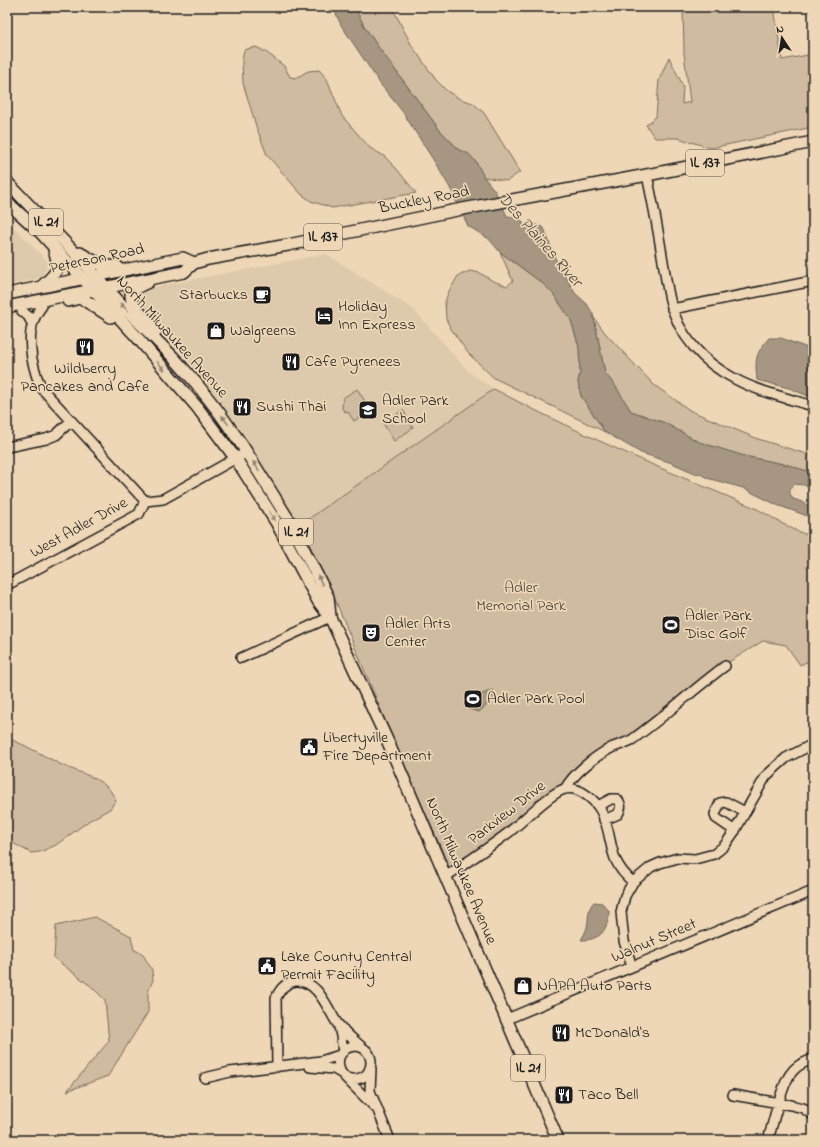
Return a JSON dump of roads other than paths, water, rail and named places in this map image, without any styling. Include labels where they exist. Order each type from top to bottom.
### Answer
[{"type":"main road","name":"Buckley Road","points":[[91,289],[184,272],[194,263],[507,200],[647,175],[813,142]]},
{"type":"main road","name":"North Milwaukee Avenue","points":[[7,182],[68,245],[105,287],[181,365],[220,413],[247,452],[301,542],[328,596],[330,617]]},
{"type":"main road","name":"North Milwaukee Avenue","points":[[7,202],[40,234],[120,319],[197,407],[236,459],[276,522],[318,601],[330,617],[386,739],[558,1140]]},
{"type":"main road","points":[[68,245],[98,264],[106,267],[154,258],[162,261]]},
{"type":"main road","points":[[40,287],[54,276],[58,270],[58,260],[54,249]]},
{"type":"main road","name":"Peterson Road","points":[[7,294],[162,261],[182,258],[194,263]]},
{"type":"main road","points":[[161,276],[136,288],[131,295],[132,300],[135,306],[175,351],[181,365]]},
{"type":"main road","name":"Peterson Road","points":[[8,306],[91,289]]},
{"type":"main road","points":[[8,306],[22,311],[80,298],[114,319],[120,319]]},
{"type":"street","points":[[647,175],[672,309],[682,332],[695,350],[722,372],[751,386],[813,406]]},
{"type":"street","points":[[672,309],[813,281]]},
{"type":"street","points":[[42,306],[32,323],[29,342],[38,382],[44,391],[145,501]]},
{"type":"street","points":[[22,311],[28,316],[32,323]]},
{"type":"street","points":[[7,447],[46,439],[56,435],[71,421]]},
{"type":"street","name":"West Adler Drive","points":[[7,585],[139,514],[145,501],[164,499],[247,452]]},
{"type":"street","points":[[242,658],[330,617]]},
{"type":"street","points":[[565,789],[568,783],[580,771],[597,757],[608,750],[632,740],[699,685],[725,666]]},
{"type":"street","points":[[632,967],[624,941],[621,912],[626,896],[633,882],[651,867],[660,863],[678,858],[695,859],[714,854],[725,845],[735,831],[766,776],[786,758],[813,744]]},
{"type":"street","name":"Parkview Drive","points":[[445,877],[484,851],[559,791],[570,788],[582,792],[595,801],[604,820],[611,848],[617,864],[624,874],[633,882]]},
{"type":"street","points":[[598,806],[611,798],[617,799],[620,803],[621,808],[618,814],[604,820]]},
{"type":"street","points":[[735,831],[716,818],[714,814],[717,808],[720,803],[726,802],[745,812]]},
{"type":"street","name":"Walnut Street","points":[[507,1019],[813,891]]},
{"type":"street","points":[[277,1067],[276,998],[279,991],[291,982],[300,981],[308,983],[315,988],[338,1023],[371,1058],[370,1091],[390,1140]]},
{"type":"street","points":[[338,1023],[342,1036],[342,1053],[338,1065],[344,1075],[378,1110]]},
{"type":"street","points":[[205,1078],[230,1072],[321,1061],[342,1053],[348,1048],[354,1046],[364,1049]]},
{"type":"street","points":[[768,1140],[785,1083],[790,1073],[802,1063],[813,1059]]},
{"type":"street","points":[[289,1066],[334,1069],[344,1075],[358,1079],[364,1077],[370,1069]]},
{"type":"street","points":[[733,1095],[797,1107],[813,1115]]},
{"type":"water","name":"Des Plaines River","points":[[333,7],[355,7],[364,26],[379,48],[439,129],[459,150],[469,154],[476,162],[484,177],[495,191],[507,216],[519,218],[523,222],[523,227],[536,225],[544,228],[555,258],[565,276],[575,293],[587,304],[593,314],[605,373],[631,411],[665,423],[699,442],[744,456],[788,465],[813,473],[813,489],[804,485],[794,484],[790,490],[790,494],[793,499],[813,508],[813,518],[777,505],[743,488],[707,478],[699,473],[697,474],[672,463],[641,453],[605,432],[581,396],[578,382],[580,372],[579,347],[571,320],[554,295],[542,283],[500,252],[489,239],[468,226],[449,186],[434,161],[402,111],[381,85],[341,25]]},
{"type":"water","points":[[769,338],[781,338],[813,350],[813,398],[789,388],[757,380],[757,357],[761,348]]},
{"type":"water","name":"Adler Park Pool","points":[[493,690],[494,699],[479,712],[469,709],[479,697]]},
{"type":"water","points":[[594,902],[602,903],[609,911],[606,927],[598,936],[591,939],[581,940],[587,929],[590,907]]},
{"type":"place","name":"Starbucks","points":[[262,295]]},
{"type":"place","name":"Holiday Inn Express","points":[[324,316]]},
{"type":"place","name":"Walgreens","points":[[216,331]]},
{"type":"place","name":"Wildberry Pancakes and Cafe","points":[[85,347]]},
{"type":"place","name":"Cafe Pyrenees","points":[[291,362]]},
{"type":"place","name":"Sushi Thai","points":[[242,407]]},
{"type":"place","name":"Adler Park School","points":[[368,410]]},
{"type":"place","name":"Adler Park Disc Golf","points":[[671,625]]},
{"type":"place","name":"Adler Arts Center","points":[[371,633]]},
{"type":"place","name":"Adler Park Pool","points":[[473,699]]},
{"type":"place","name":"Libertyville Fire Department","points":[[309,747]]},
{"type":"place","name":"Lake County Central Permit Facility","points":[[267,966]]},
{"type":"place","name":"NAPA Auto Parts","points":[[523,986]]},
{"type":"place","name":"McDonald's","points":[[561,1033]]},
{"type":"place","name":"Taco Bell","points":[[564,1095]]},
{"type":"park label","name":"Adler Memorial Park","points":[[521,597]]}]
